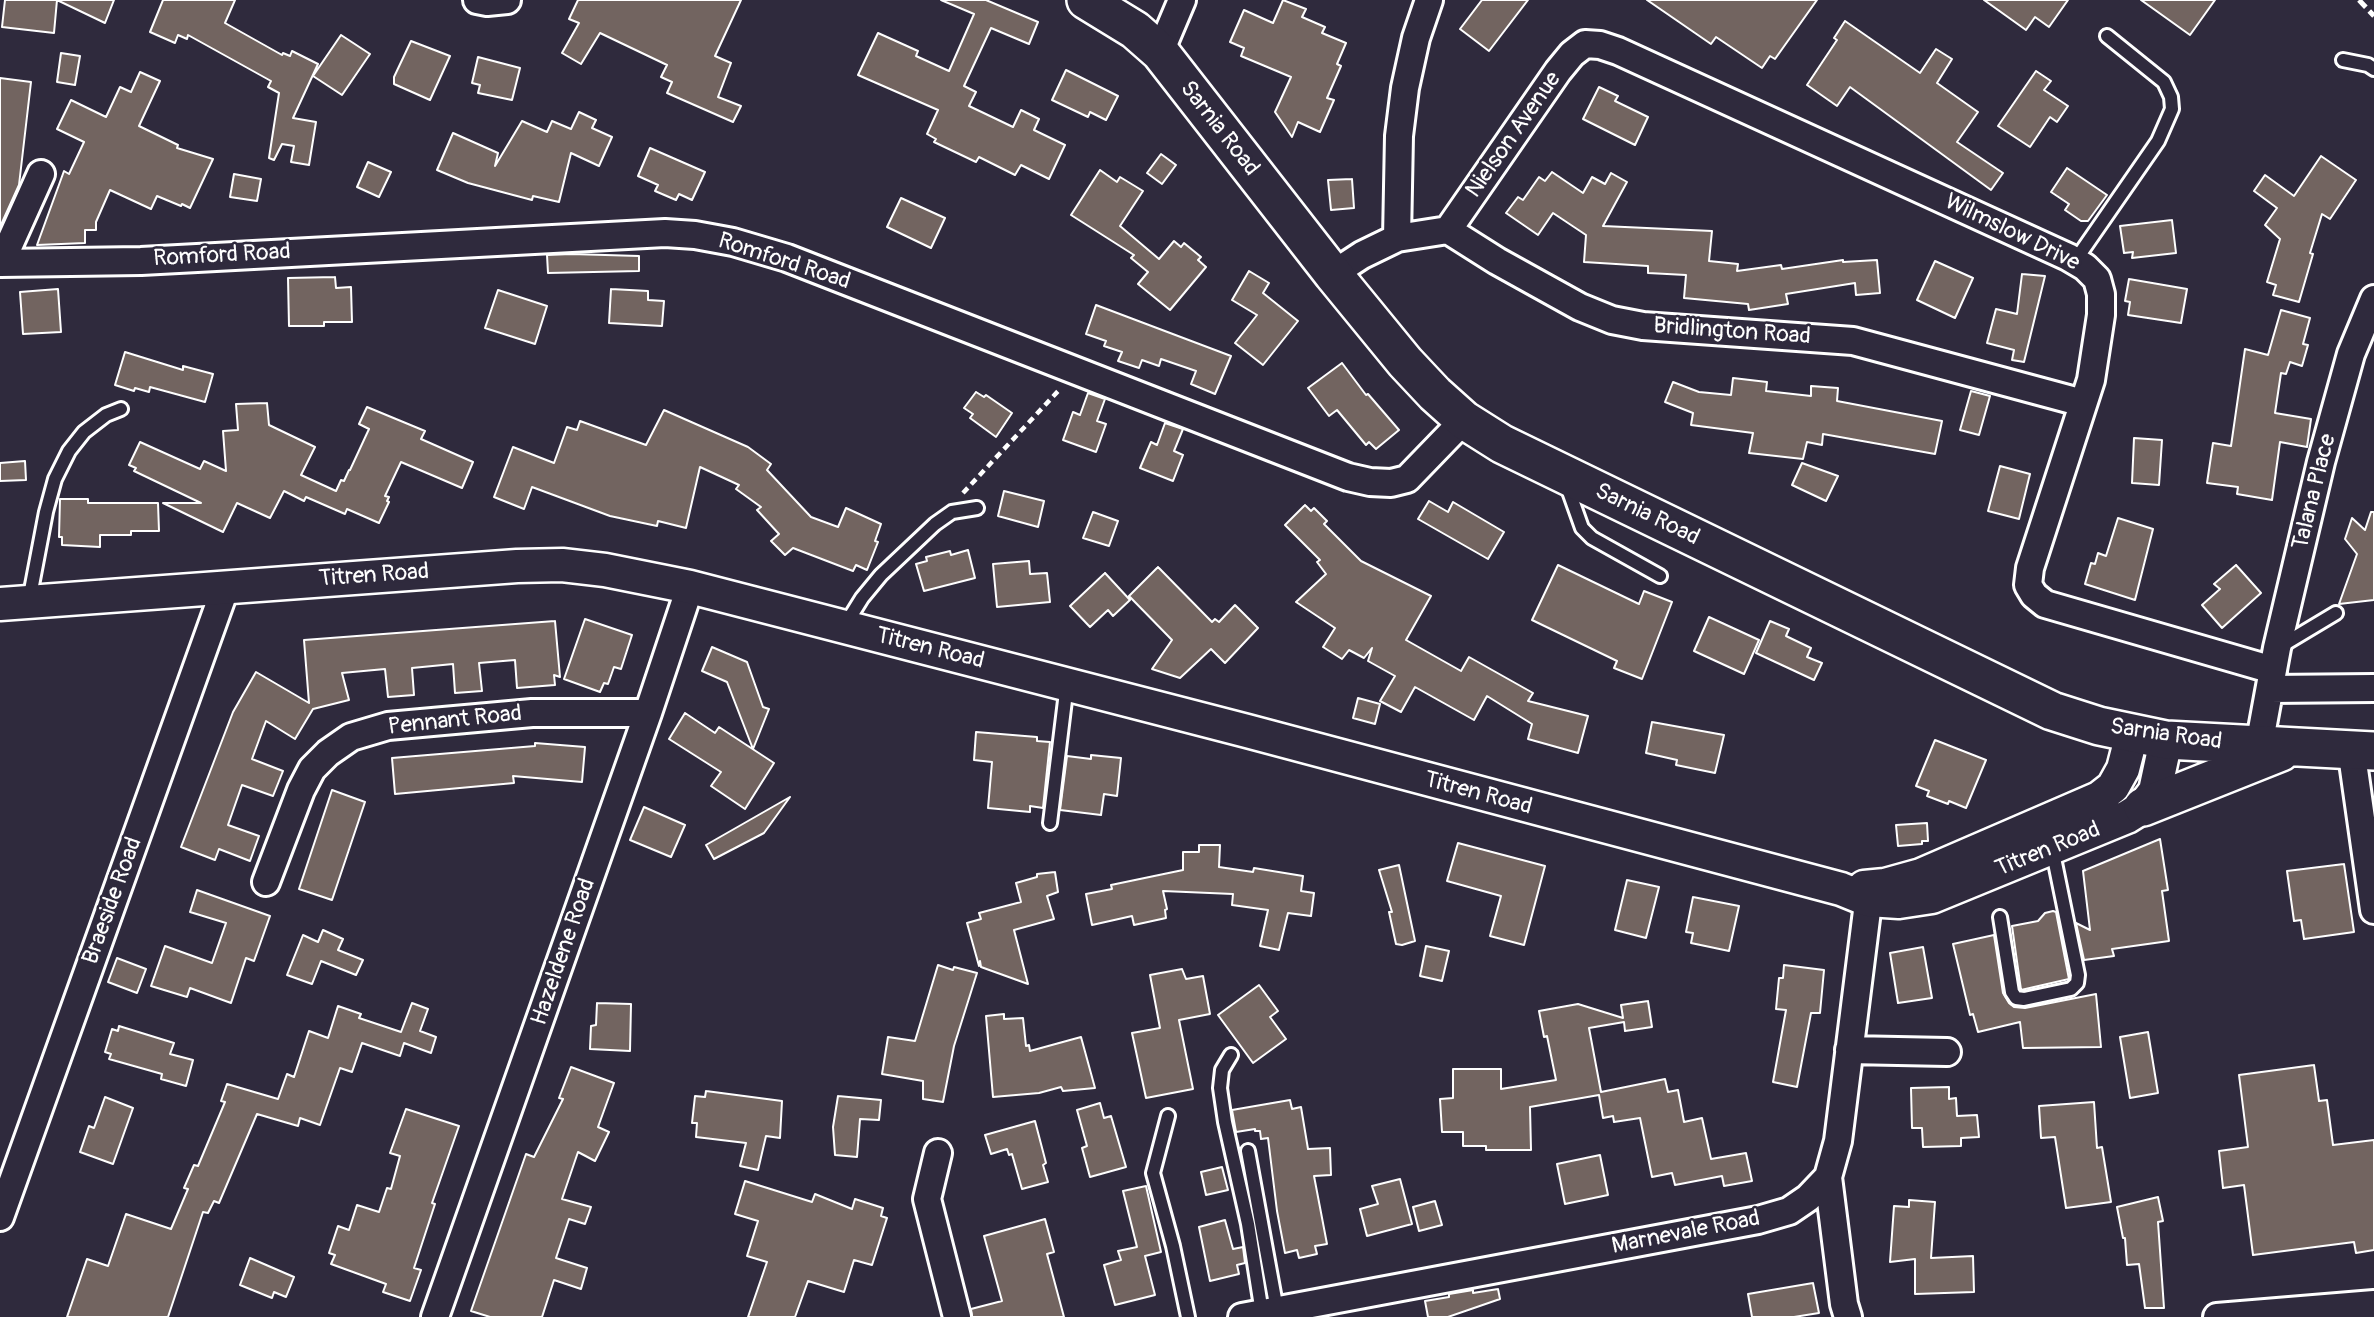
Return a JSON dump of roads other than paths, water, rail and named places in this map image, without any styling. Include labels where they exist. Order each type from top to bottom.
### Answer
[{"type":"main road","name":"Sarnia Road","points":[[1086,0],[1135,30],[1160,52],[1405,362],[1464,420],[1502,444],[2052,711],[2099,726],[2149,737],[2276,747],[2362,750]]},
{"type":"main road","points":[[2143,807],[2276,747]]},
{"type":"street","points":[[477,0],[508,0]]},
{"type":"street","points":[[1160,52],[1182,0]]},
{"type":"street","points":[[1397,238],[1398,161],[1405,88],[1416,38],[1429,0]]},
{"type":"street","name":"Wilmslow Drive","points":[[1585,44],[1600,45],[1618,51],[2075,261],[2097,279],[2101,294],[2101,315],[2092,372],[2030,569],[2028,585],[2034,595],[2045,604],[2274,669],[2374,688]]},
{"type":"street","name":"Nielson Avenue","points":[[1448,230],[1558,71],[1572,54],[1585,44]]},
{"type":"street","points":[[0,263],[41,174]]},
{"type":"street","points":[[1333,274],[1362,255],[1397,238],[1448,230]]},
{"type":"street","name":"Bridlington Road","points":[[1448,230],[1580,307],[1612,320],[1643,326],[1853,341],[2082,403]]},
{"type":"street","name":"Romford Road","points":[[0,263],[141,261],[665,233],[695,235],[733,242],[787,258],[1348,477],[1391,483],[1407,479],[1464,420]]},
{"type":"street","name":"Talana Place","points":[[2276,747],[2274,669],[2321,462],[2348,366],[2374,299]]},
{"type":"street","name":"Titren Road","points":[[14,603],[517,566],[562,565],[605,570],[690,587],[1899,902],[1932,898],[2127,817],[2143,807]]},
{"type":"street","name":"Braeside Road","points":[[0,1216],[226,586]]},
{"type":"street","name":"Hazeldene Road","points":[[435,1317],[690,587]]},
{"type":"street","name":"Pennant Road","points":[[266,882],[301,790],[312,769],[328,752],[351,737],[388,726],[519,715],[648,713]]},
{"type":"street","points":[[2143,807],[2155,791],[2149,737]]},
{"type":"street","name":"Titren Road","points":[[1860,892],[1921,875],[2099,798],[2113,787],[2123,769],[2149,737]]},
{"type":"street","points":[[2362,750],[2374,911]]},
{"type":"street","name":"Marnevale Road","points":[[1261,1313],[1758,1220],[1789,1211],[1808,1198],[1828,1177],[1838,1142],[1849,1051],[1860,892]]},
{"type":"street","points":[[1849,1051],[1947,1052]]},
{"type":"street","points":[[939,1153],[927,1199],[957,1317]]},
{"type":"street","points":[[1828,1177],[1844,1304],[1848,1317]]},
{"type":"street","points":[[2217,1317],[2374,1304]]},
{"type":"lane","points":[[2075,261],[2158,141],[2172,109],[2171,97],[2164,82],[2107,36]]},
{"type":"lane","points":[[2343,60],[2368,65],[2374,69]]},
{"type":"lane","points":[[14,603],[60,469],[75,442],[84,432],[106,415],[121,409]]},
{"type":"lane","points":[[1563,474],[1582,528],[1592,538],[1660,576]]},
{"type":"lane","points":[[844,627],[862,598],[881,575],[942,517],[952,512],[977,508]]},
{"type":"lane","points":[[2274,669],[2336,613]]},
{"type":"lane","points":[[1050,823],[1067,684]]},
{"type":"lane","points":[[2000,917],[2012,992],[2016,998],[2024,999],[2071,989],[2077,983],[2078,975],[2052,848]]},
{"type":"lane","points":[[1231,1055],[1222,1070],[1220,1088],[1248,1224],[1261,1313]]},
{"type":"lane","points":[[1168,1116],[1153,1173],[1173,1246],[1188,1317]]},
{"type":"lane","points":[[1248,1151],[1261,1313]]},
{"type":"railway","points":[[2359,0],[2374,16]]}]
